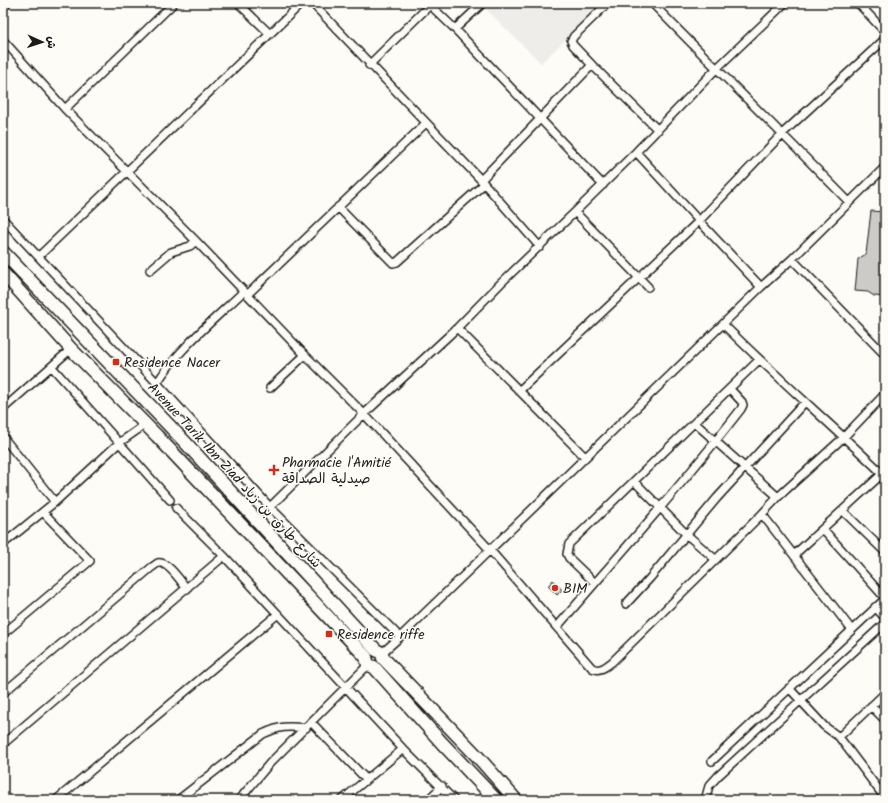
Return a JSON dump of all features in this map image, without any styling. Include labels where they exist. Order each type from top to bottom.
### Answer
[{"type":"main road","name":"Avenue Tarik Ibn Ziad شارع طارق بن زياد","points":[[3,252],[179,435],[478,757],[516,800]]},
{"type":"main road","name":"Avenue Tarik Ibn Ziad شارع طارق بن زياد","points":[[3,273],[72,349],[146,424],[496,800]]},
{"type":"main road","points":[[369,663],[369,652],[373,649],[380,653]]},
{"type":"street","points":[[3,7],[7,3]]},
{"type":"street","points":[[65,109],[174,3]]},
{"type":"street","points":[[238,3],[270,34]]},
{"type":"street","points":[[39,256],[302,3]]},
{"type":"street","points":[[312,3],[482,182],[540,246]]},
{"type":"street","points":[[455,29],[483,3]]},
{"type":"street","points":[[608,3],[574,36],[571,41],[592,65],[658,130]]},
{"type":"street","points":[[652,3],[716,69],[783,133],[849,202]]},
{"type":"street","points":[[858,3],[885,32]]},
{"type":"street","points":[[370,65],[431,4],[541,118],[603,185]]},
{"type":"street","points":[[270,507],[364,414],[457,328],[501,283],[603,185],[716,69],[783,4]]},
{"type":"street","points":[[519,391],[699,221],[783,133],[885,39]]},
{"type":"street","points":[[3,40],[65,109],[364,414],[490,550],[592,668],[596,670],[604,668],[621,654],[778,497],[844,437],[885,394]]},
{"type":"street","points":[[338,207],[393,263],[397,262],[482,182],[592,65]]},
{"type":"street","points":[[157,383],[185,349],[426,123]]},
{"type":"street","points":[[636,152],[761,287]]},
{"type":"street","points":[[380,653],[400,637],[761,287],[792,259],[885,167]]},
{"type":"street","points":[[575,212],[648,287]]},
{"type":"street","points":[[3,219],[157,383],[270,507],[400,637]]},
{"type":"street","points":[[150,270],[171,252],[190,246],[196,241]]},
{"type":"street","points":[[792,259],[885,355]]},
{"type":"street","points":[[723,324],[759,360],[884,475],[794,555]]},
{"type":"street","points":[[457,328],[585,457]]},
{"type":"street","points":[[3,409],[72,349]]},
{"type":"street","points":[[270,388],[305,355]]},
{"type":"street","points":[[595,583],[569,558],[567,548],[569,544],[586,526],[635,482],[759,360]]},
{"type":"street","points":[[52,366],[170,500]]},
{"type":"street","points":[[557,627],[716,442],[743,406],[742,402],[730,389]]},
{"type":"street","points":[[626,604],[745,467],[805,402]]},
{"type":"street","points":[[695,423],[778,497]]},
{"type":"street","points":[[3,544],[43,512],[119,443],[146,424]]},
{"type":"street","points":[[3,437],[54,502]]},
{"type":"street","points":[[635,482],[686,534],[715,559]]},
{"type":"street","points":[[176,508],[224,556],[403,749],[442,786],[454,800]]},
{"type":"street","points":[[843,511],[885,552]]},
{"type":"street","points":[[3,634],[90,561],[43,512]]},
{"type":"street","points":[[762,514],[851,629]]},
{"type":"street","points":[[712,761],[885,598],[823,529]]},
{"type":"street","points":[[3,744],[224,556]]},
{"type":"street","points":[[3,693],[158,563],[170,568],[187,588]]},
{"type":"street","points":[[876,607],[885,618]]},
{"type":"street","points":[[56,800],[278,614]]},
{"type":"street","points":[[705,799],[709,786],[718,776],[885,623]]},
{"type":"street","points":[[239,800],[270,763],[369,663]]},
{"type":"street","points":[[789,688],[824,726],[839,737],[885,798]]},
{"type":"street","points":[[839,737],[885,693]]},
{"type":"street","points":[[871,706],[885,720]]},
{"type":"street","points":[[311,722],[366,779]]},
{"type":"street","points":[[178,800],[263,734],[276,728],[306,728]]},
{"type":"street","points":[[342,800],[403,749]]},
{"type":"street","points":[[428,800],[442,786]]},
{"type":"shaded area","points":[[492,3],[604,3],[541,63],[486,9]]},
{"type":"building","points":[[871,211],[885,212],[885,297],[874,296],[868,292],[855,291],[858,259],[866,254]]},
{"type":"building","name":"BIM","points":[[553,580],[562,590],[557,595],[548,586]]},
{"type":"place","name":"Residence Nacer","points":[[116,362]]},
{"type":"place","name":"Pharmacie l'Amitié صيدلية الصداقة","points":[[274,470]]},
{"type":"place","name":"BIM","points":[[555,588]]},
{"type":"place","name":"Residence riffe","points":[[329,634]]}]
